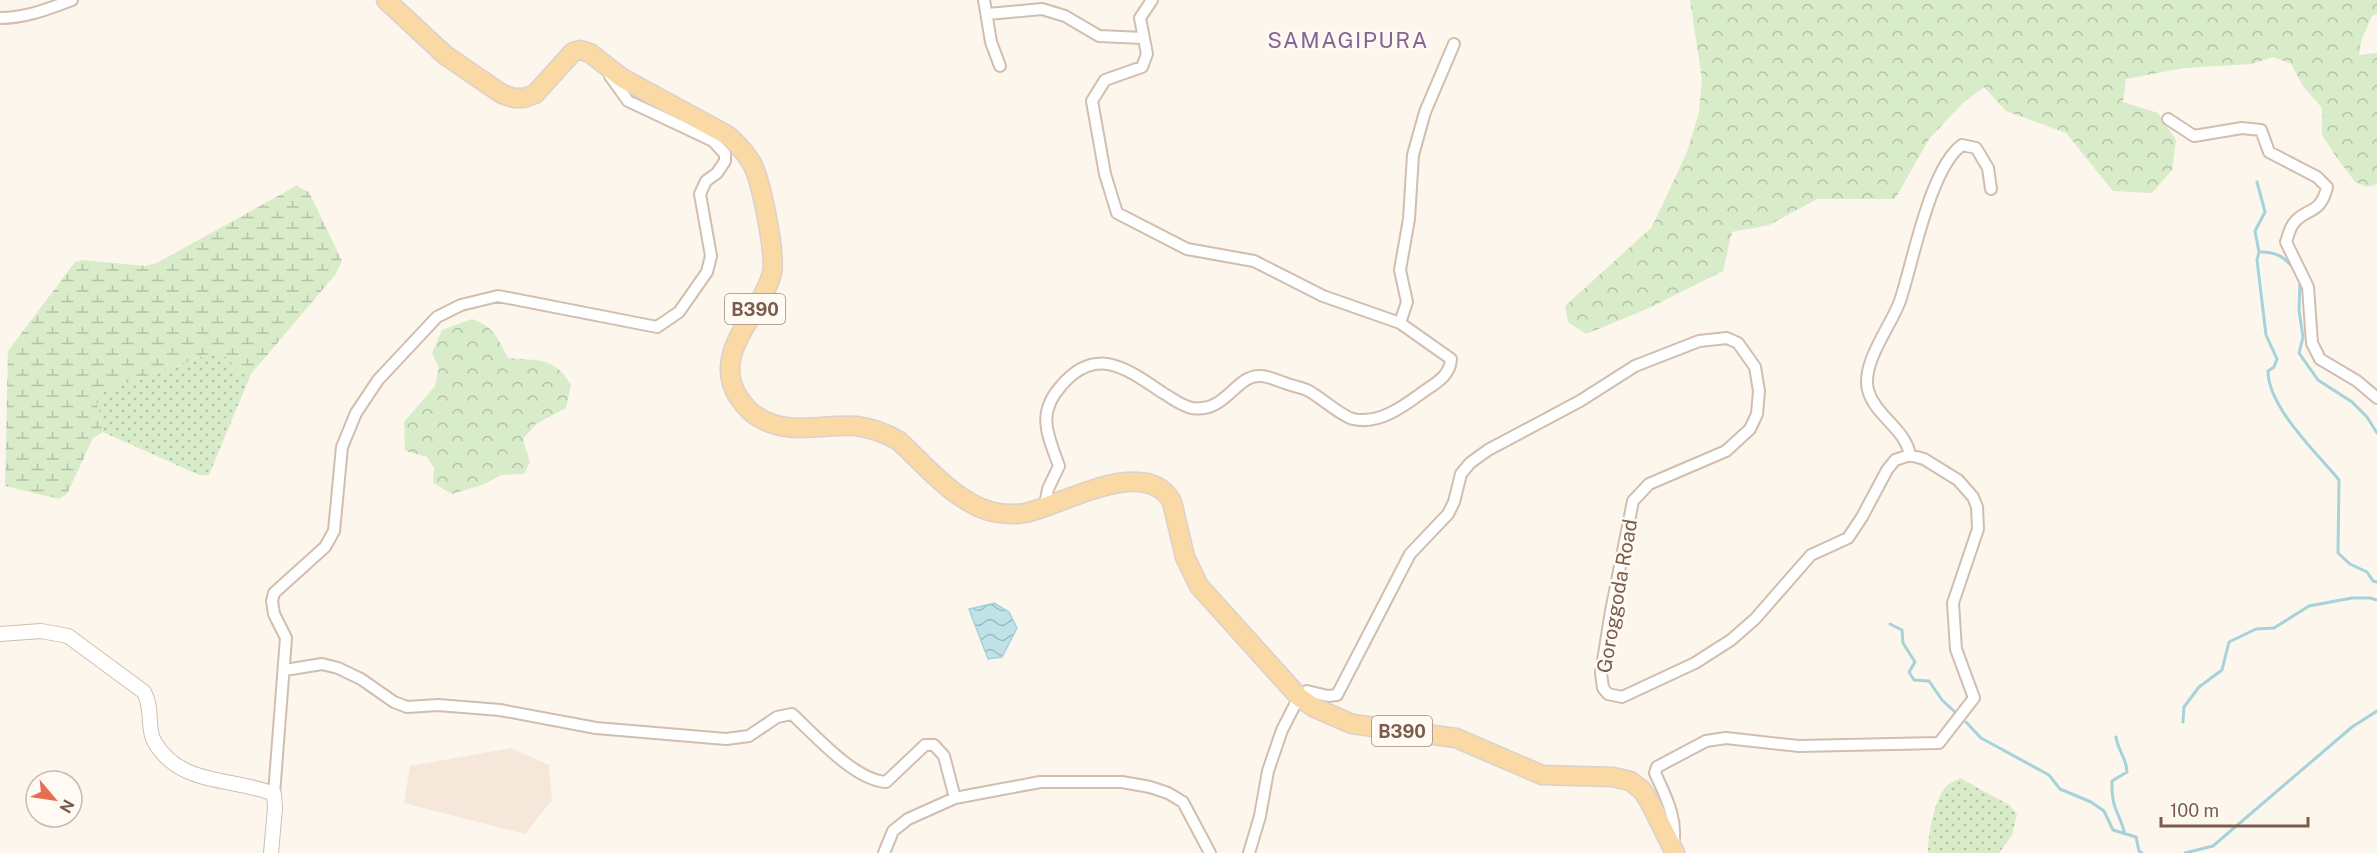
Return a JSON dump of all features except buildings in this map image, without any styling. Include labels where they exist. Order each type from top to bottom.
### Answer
[{"type":"main road","name":"B390","points":[[386,0],[445,55],[502,94],[524,98],[535,94],[573,52],[580,50],[590,53],[622,78],[727,135],[741,146],[758,177],[774,257],[768,285],[735,343],[730,360],[734,390],[746,408],[757,417],[789,427],[856,426],[889,435],[899,441],[965,499],[991,511],[1010,514],[1026,513],[1045,505],[1129,481],[1152,483],[1162,489],[1172,502],[1185,557],[1199,586],[1300,698],[1352,724],[1456,738],[1542,775],[1613,777],[1629,781],[1642,790],[1674,850]]},
{"type":"street","points":[[0,18],[16,18],[35,14],[72,0]]},
{"type":"street","points":[[984,0],[992,42],[1000,66]]},
{"type":"street","points":[[1045,505],[1048,489],[1059,466],[1046,429],[1045,417],[1053,395],[1072,373],[1088,364],[1107,362],[1140,377],[1178,402],[1192,408],[1212,406],[1224,400],[1247,379],[1260,375],[1306,390],[1353,419],[1376,419],[1404,406],[1451,369],[1451,359],[1447,354],[1430,346],[1400,323],[1323,296],[1254,261],[1187,249],[1117,213],[1105,174],[1092,101],[1105,80],[1142,67],[1147,54],[1140,18],[1152,0]]},
{"type":"street","points":[[988,14],[1042,9],[1065,16],[1099,36],[1143,38]]},
{"type":"street","points":[[1400,323],[1407,303],[1400,270],[1409,219],[1413,155],[1425,112],[1454,44]]},
{"type":"street","points":[[271,853],[286,638],[274,614],[272,601],[274,593],[325,547],[334,531],[342,447],[356,413],[378,380],[437,317],[461,305],[498,296],[657,327],[679,312],[707,272],[711,256],[700,194],[706,181],[717,173],[725,161],[725,154],[713,141],[628,101],[611,76],[608,65]]},
{"type":"street","points":[[2168,119],[2194,136],[2242,128],[2261,130],[2269,152],[2317,177],[2327,187],[2325,198],[2312,212],[2294,222],[2286,242],[2308,287],[2312,342],[2320,359],[2357,381],[2377,398]]},
{"type":"street","points":[[1674,850],[1675,833],[1672,810],[1655,773],[1657,767],[1706,741],[1725,738],[1799,746],[1939,743],[1974,698],[1956,649],[1953,603],[1978,530],[1977,507],[1973,497],[1958,480],[1923,459],[1910,455],[1908,443],[1875,404],[1868,389],[1869,364],[1900,301],[1916,241],[1944,167],[1954,150],[1962,145],[1976,148],[1988,168],[1991,189]]},
{"type":"street","name":"Goroggoda Road","points":[[1300,698],[1307,691],[1328,696],[1336,695],[1410,554],[1448,514],[1454,502],[1461,474],[1470,464],[1488,450],[1580,401],[1635,366],[1699,342],[1727,338],[1738,344],[1755,367],[1759,391],[1757,414],[1750,429],[1726,451],[1649,484],[1633,501],[1601,673],[1603,688],[1608,694],[1622,697],[1695,663],[1731,640],[1755,620],[1811,555],[1848,538],[1887,470],[1895,460],[1910,455]]},
{"type":"street","points":[[0,634],[41,631],[68,636],[144,692],[149,702],[153,740],[170,759],[190,773],[208,780],[261,789],[274,794]]},
{"type":"street","points":[[285,670],[322,664],[338,668],[361,679],[394,702],[407,707],[438,705],[500,710],[596,728],[726,739],[749,736],[777,717],[792,714],[845,762],[874,781],[886,782],[925,745],[934,745],[944,756],[955,798]]},
{"type":"street","points":[[1249,853],[1260,816],[1268,771],[1282,730],[1300,698]]},
{"type":"street","points":[[884,853],[893,831],[908,819],[955,798],[1040,782],[1122,782],[1168,793],[1183,802],[1210,853]]},
{"type":"shaded area","points":[[511,748],[549,765],[552,800],[525,834],[404,803],[410,766]]},
{"type":"green space","points":[[1690,0],[2377,0],[2377,14],[2372,16],[2361,41],[2359,55],[2377,53],[2377,184],[2367,187],[2355,182],[2322,135],[2322,108],[2303,86],[2291,64],[2273,57],[2252,64],[2184,68],[2126,79],[2123,102],[2158,113],[2176,140],[2172,170],[2152,193],[2113,191],[2066,133],[2006,111],[1984,87],[1962,104],[1929,139],[1895,199],[1817,199],[1769,225],[1732,232],[1723,271],[1647,309],[1586,334],[1568,322],[1565,306],[1652,227],[1687,152],[1699,112],[1702,79]]},
{"type":"green space","points":[[296,186],[309,192],[342,261],[335,275],[251,374],[240,374],[228,358],[215,352],[104,391],[97,404],[103,432],[93,438],[67,494],[59,499],[5,486],[8,351],[75,262],[83,260],[145,266],[157,263]]},
{"type":"green space","points":[[472,319],[490,329],[508,358],[537,360],[552,365],[565,376],[571,385],[566,408],[536,424],[523,439],[530,462],[524,474],[501,475],[485,484],[452,494],[433,483],[434,468],[427,457],[405,451],[404,422],[435,386],[439,368],[432,353],[442,330]]},
{"type":"green space","points":[[215,352],[228,358],[240,374],[251,374],[209,475],[199,475],[103,432],[97,404],[104,391]]},
{"type":"green space","points":[[1960,778],[2009,805],[2017,814],[2012,835],[1999,853],[1928,853],[1930,828],[1937,803],[1945,787]]},
{"type":"water","points":[[994,603],[1009,612],[1017,628],[1002,657],[988,659],[969,609]]},
{"type":"waterway","points":[[2257,182],[2265,212],[2255,231],[2259,252],[2279,256],[2294,269]]},
{"type":"waterway","points":[[2259,252],[2257,260],[2266,335],[2277,359],[2274,367],[2268,371],[2270,385],[2284,414],[2339,480],[2338,553],[2350,564],[2367,572],[2373,581],[2377,582]]},
{"type":"waterway","points":[[2300,280],[2299,310],[2303,337],[2299,353],[2318,380],[2352,402],[2367,417],[2377,433]]},
{"type":"waterway","points":[[2183,722],[2184,707],[2199,687],[2222,670],[2229,642],[2256,629],[2274,628],[2309,606],[2352,598],[2377,600]]},
{"type":"waterway","points":[[1890,624],[1902,630],[1903,643],[1915,662],[1909,672],[1914,680],[1929,681],[1942,700],[1955,712]]},
{"type":"waterway","points":[[2185,853],[2213,846],[2352,727],[2377,711]]},
{"type":"waterway","points":[[1966,722],[1981,738],[2049,775],[2060,789],[2091,802],[2104,811],[2113,830],[2136,837],[2139,851],[2142,853]]},
{"type":"waterway","points":[[2116,737],[2127,772],[2112,781],[2112,790],[2114,804],[2125,834]]},
{"type":"district","name":"SAMAGIPURA","points":[[1348,40]]}]
